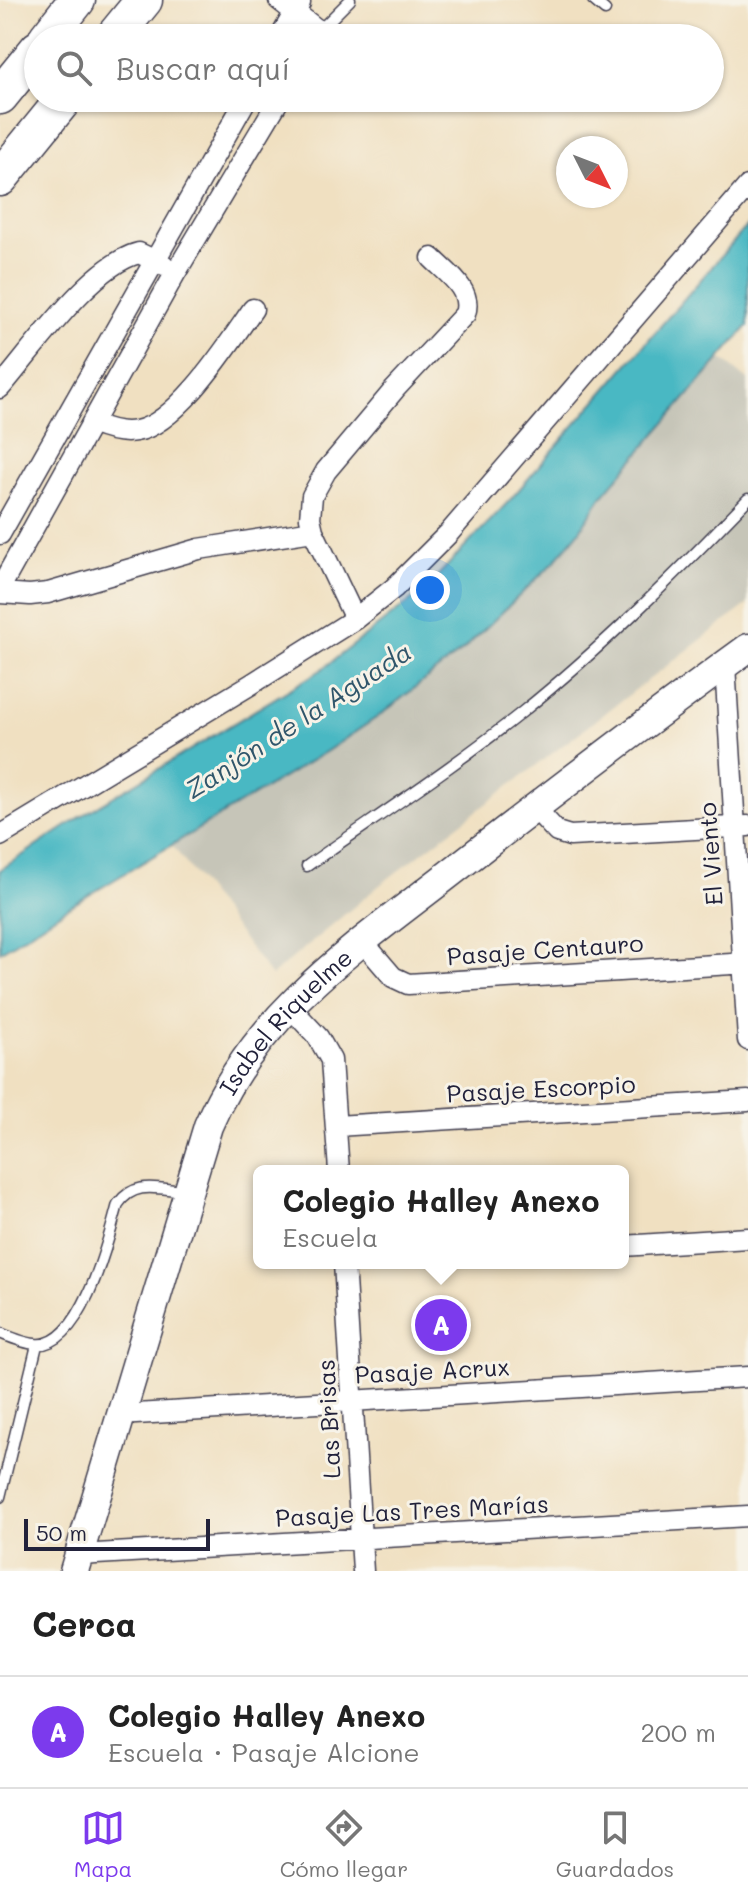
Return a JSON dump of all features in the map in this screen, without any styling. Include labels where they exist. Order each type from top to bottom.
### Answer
[{"type":"highway","points":[[58,24],[77,0]]},
{"type":"highway","points":[[124,24],[144,0]]},
{"type":"highway","points":[[0,96],[24,66]]},
{"type":"highway","points":[[0,178],[54,112]]},
{"type":"street","points":[[292,4],[308,24]]},
{"type":"street","points":[[285,24],[292,4]]},
{"type":"street","points":[[0,534],[239,112]]},
{"type":"street","points":[[272,112],[176,272],[0,590],[30,595],[48,593],[199,549],[313,531]]},
{"type":"street","points":[[0,836],[355,619],[394,588],[449,533],[748,186]]},
{"type":"street","points":[[0,388],[90,284],[126,256],[139,253],[176,272]]},
{"type":"street","points":[[355,619],[313,531],[310,518],[312,496],[326,471],[395,389],[465,314],[465,294],[432,258]]},
{"type":"street","points":[[94,424],[132,432],[165,418],[213,364],[253,309]]},
{"type":"street","points":[[21,498],[44,509]]},
{"type":"street","name":"Isabel Riquelme","points":[[77,1563],[186,1191],[217,1103],[251,1049],[319,977],[535,808],[748,648]]},
{"type":"street","name":"El Viento","points":[[725,665],[741,826],[748,1040]]},
{"type":"street","points":[[535,808],[557,832],[570,836],[741,826]]},
{"type":"street","name":"Pasaje Centauro","points":[[363,942],[393,977],[408,984],[746,963]]},
{"type":"street","points":[[289,1006],[318,1037],[331,1060],[339,1165]]},
{"type":"street","name":"Pasaje Escorpio","points":[[336,1126],[748,1101]]},
{"type":"street","points":[[629,1246],[748,1238]]},
{"type":"street","name":"Las Brisas","points":[[344,1269],[363,1571]]},
{"type":"street","name":"Pasaje Acrux","points":[[119,1415],[748,1377]]},
{"type":"street","name":"Pasaje Las Tres Marías","points":[[77,1563],[361,1539],[748,1516]]},
{"type":"lane","points":[[327,24],[350,0]]},
{"type":"lane","points":[[593,0],[605,10]]},
{"type":"lane","points":[[307,866],[476,747],[561,680],[604,642],[748,499]]},
{"type":"lane","points":[[0,1333],[37,1345],[56,1339],[79,1313],[96,1281],[118,1204],[126,1193],[136,1188],[186,1191]]},
{"type":"lane","points":[[0,1497],[37,1345]]},
{"type":"shaded area","points":[[721,358],[748,380],[748,604],[381,884],[271,976],[172,845],[327,751],[379,716],[463,650],[554,562],[603,495]]},
{"type":"water","name":"Zanjón de la Aguada","points":[[748,225],[748,326],[603,495],[554,562],[463,650],[379,716],[0,952],[0,870],[88,812],[321,670],[422,592],[510,500]]},
{"type":"place","name":"Colegio Halley Anexo","points":[[441,1325]]}]
